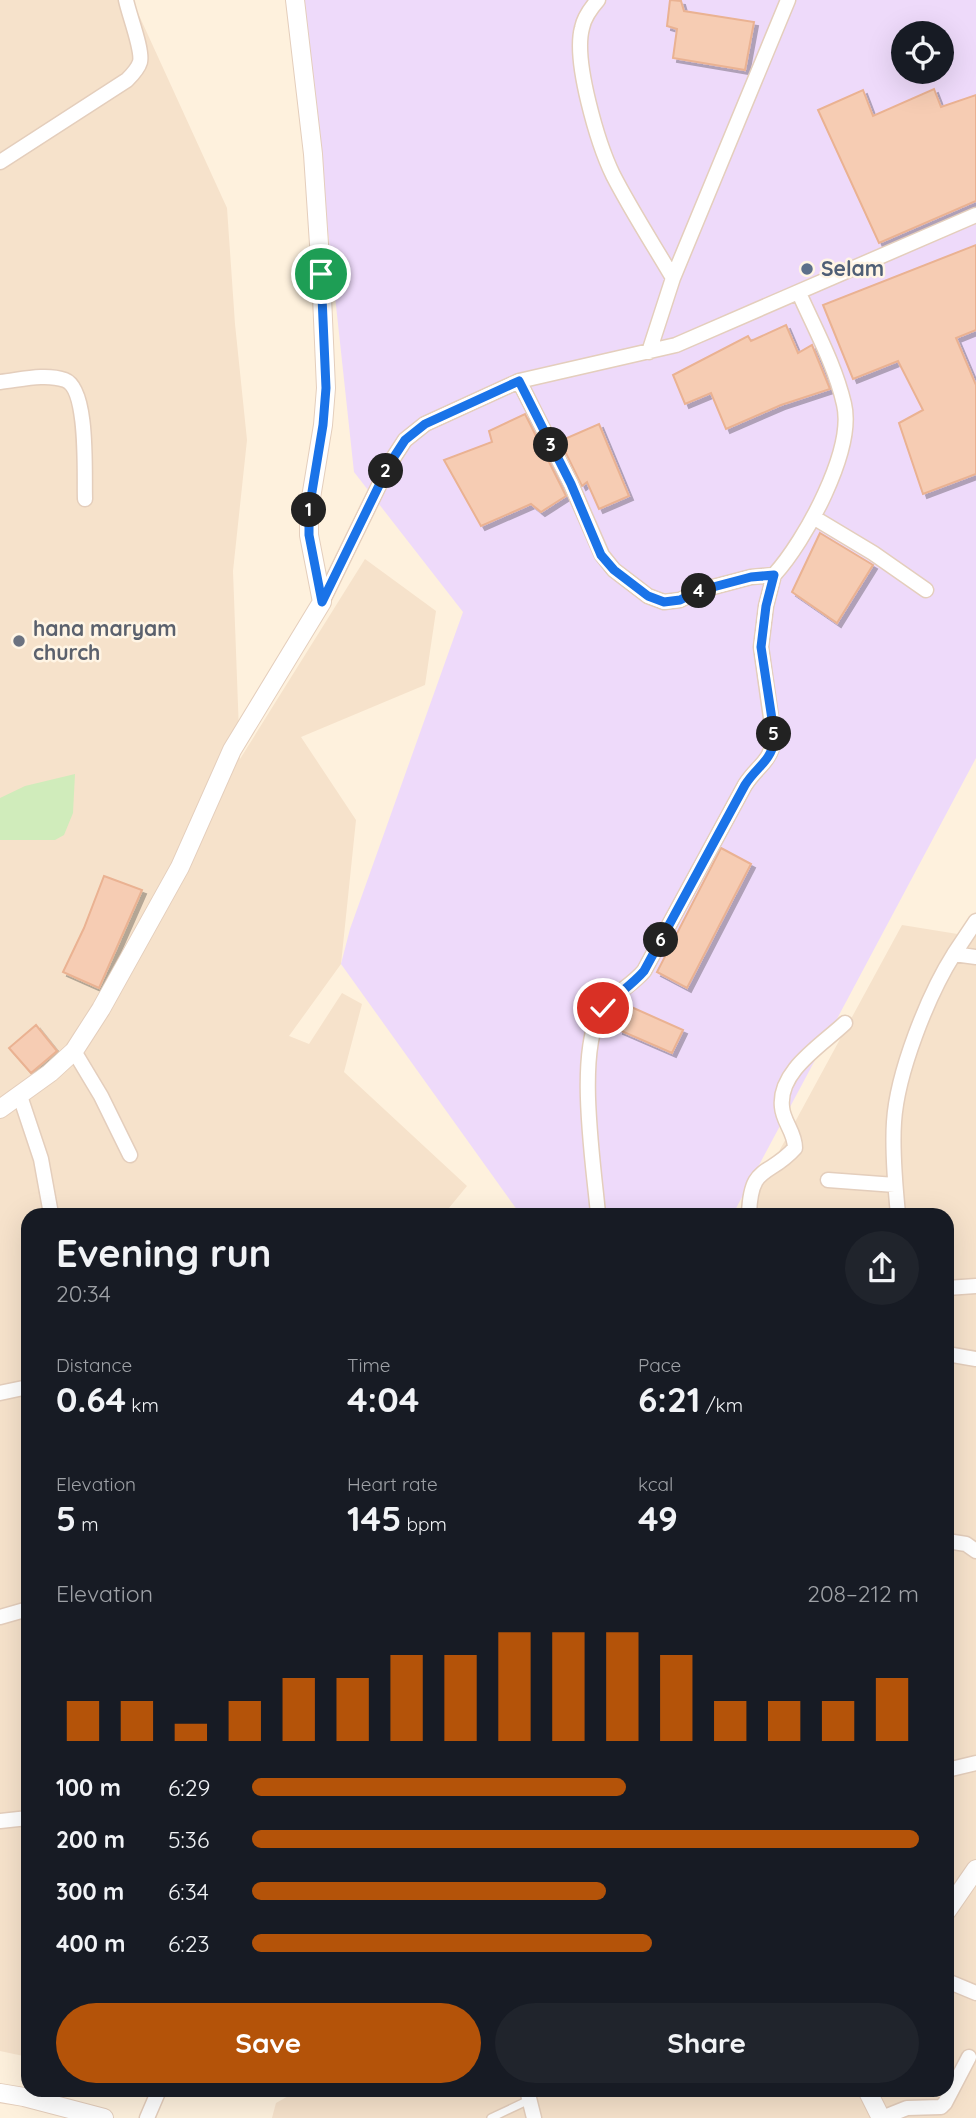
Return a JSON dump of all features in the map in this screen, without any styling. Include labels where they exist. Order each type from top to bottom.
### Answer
[{"type":"street","points":[[0,162],[127,80],[140,65],[141,50],[126,0]]},
{"type":"street","points":[[295,0],[313,154],[321,274],[326,388],[323,425],[309,510],[309,535],[322,602]]},
{"type":"street","points":[[598,0],[581,28],[582,71],[596,131],[612,173],[673,278]]},
{"type":"street","points":[[649,352],[673,278],[788,0]]},
{"type":"street","points":[[0,1109],[50,1073],[74,1051],[101,1009],[180,867],[232,750],[322,602],[390,463],[405,440],[425,424],[519,381],[676,345],[976,215]]},
{"type":"street","points":[[597,1208],[587,1086],[592,1031],[603,1008],[618,993],[634,983],[644,971],[745,785],[772,753],[775,739],[761,647],[766,606],[774,575],[786,561],[813,517],[837,464],[845,438],[845,406],[834,373],[799,293]]},
{"type":"street","points":[[0,382],[39,378],[66,380],[75,388],[81,406],[85,499]]},
{"type":"street","points":[[519,381],[571,484],[601,555],[614,570],[648,596],[664,602],[680,600],[698,591],[751,577],[774,575]]},
{"type":"street","points":[[813,517],[873,553],[926,590]]},
{"type":"street","points":[[897,1208],[894,1122],[898,1092],[917,1034],[943,971],[976,921]]},
{"type":"street","points":[[954,954],[976,957]]},
{"type":"street","points":[[749,1208],[757,1177],[795,1148],[793,1132],[783,1115],[781,1105],[786,1080],[845,1023]]},
{"type":"street","points":[[74,1051],[101,1096],[130,1155]]},
{"type":"street","points":[[20,1096],[41,1159],[50,1208]]},
{"type":"street","points":[[828,1180],[895,1185]]},
{"type":"street","points":[[954,1288],[976,1286]]},
{"type":"street","points":[[954,1355],[976,1359]]},
{"type":"street","points":[[0,1393],[21,1388]]},
{"type":"street","points":[[954,1542],[976,1549]]},
{"type":"street","points":[[0,1617],[21,1611]]},
{"type":"street","points":[[954,1769],[972,1767]]},
{"type":"street","points":[[0,1821],[21,1819]]},
{"type":"street","points":[[954,1901],[976,1869]]},
{"type":"street","points":[[954,1984],[976,1993]]},
{"type":"street","points":[[954,2086],[969,2057]]},
{"type":"street","points":[[0,2093],[21,2096]]},
{"type":"street","points":[[28,2097],[104,2118]]},
{"type":"street","points":[[147,2118],[156,2097]]},
{"type":"street","points":[[529,2097],[534,2118]]},
{"type":"street","points":[[870,2097],[881,2118],[907,2108],[941,2107],[948,2097]]},
{"type":"lane","points":[[491,2118],[525,2097]]},
{"type":"shaded area","points":[[0,0],[132,0],[227,208],[247,440],[233,571],[240,759],[365,559],[436,611],[425,685],[301,737],[356,820],[341,964],[289,1036],[309,1044],[342,993],[362,1004],[344,1072],[467,1186],[449,1208],[21,1208],[21,2056],[0,2051]]},
{"type":"shaded area","points":[[303,0],[976,0],[976,758],[736,1208],[516,1208],[341,964],[350,929],[463,612],[354,472]]},
{"type":"shaded area","points":[[902,925],[976,937],[976,2118],[272,2118],[276,2103],[287,2097],[954,2097],[954,1208],[748,1208]]},
{"type":"green space","points":[[75,774],[73,813],[64,835],[55,840],[0,840],[0,798],[25,786]]},
{"type":"building","points":[[670,0],[681,1],[684,11],[754,22],[745,70],[673,58],[677,29],[667,26]]},
{"type":"building","points":[[934,89],[941,107],[976,95],[976,201],[879,243],[818,110],[863,90],[873,116]]},
{"type":"building","points":[[976,245],[976,330],[956,338],[976,385],[976,474],[923,494],[899,423],[923,410],[898,361],[853,379],[823,305]]},
{"type":"building","points":[[786,325],[798,353],[812,345],[830,389],[781,405],[726,429],[711,393],[685,404],[673,375],[748,336],[751,341]]},
{"type":"building","points":[[525,414],[566,496],[541,512],[531,504],[481,526],[444,460],[492,442],[489,431]]},
{"type":"building","points":[[599,424],[629,496],[599,509],[587,482],[582,486],[560,441]]},
{"type":"building","points":[[820,533],[873,565],[837,623],[792,592]]},
{"type":"building","points":[[721,848],[751,864],[687,988],[657,972]]},
{"type":"building","points":[[104,876],[142,890],[99,988],[63,972]]},
{"type":"building","points":[[629,1006],[683,1030],[672,1053],[619,1030]]},
{"type":"building","points":[[36,1025],[57,1051],[31,1073],[9,1048]]},
{"type":"place","name":"Selam","points":[[807,269]]},
{"type":"place","name":"hana maryam church","points":[[19,641]]},
{"type":"route","points":[[321,274],[326,388],[323,425],[309,510],[309,535],[322,602],[390,463],[405,440],[425,424],[519,381],[571,484],[601,555],[614,570],[648,596],[664,602],[680,600],[698,591],[751,577],[774,575],[766,606],[761,647],[775,739],[772,753],[745,785],[644,971],[634,983],[618,993],[603,1008]]}]
